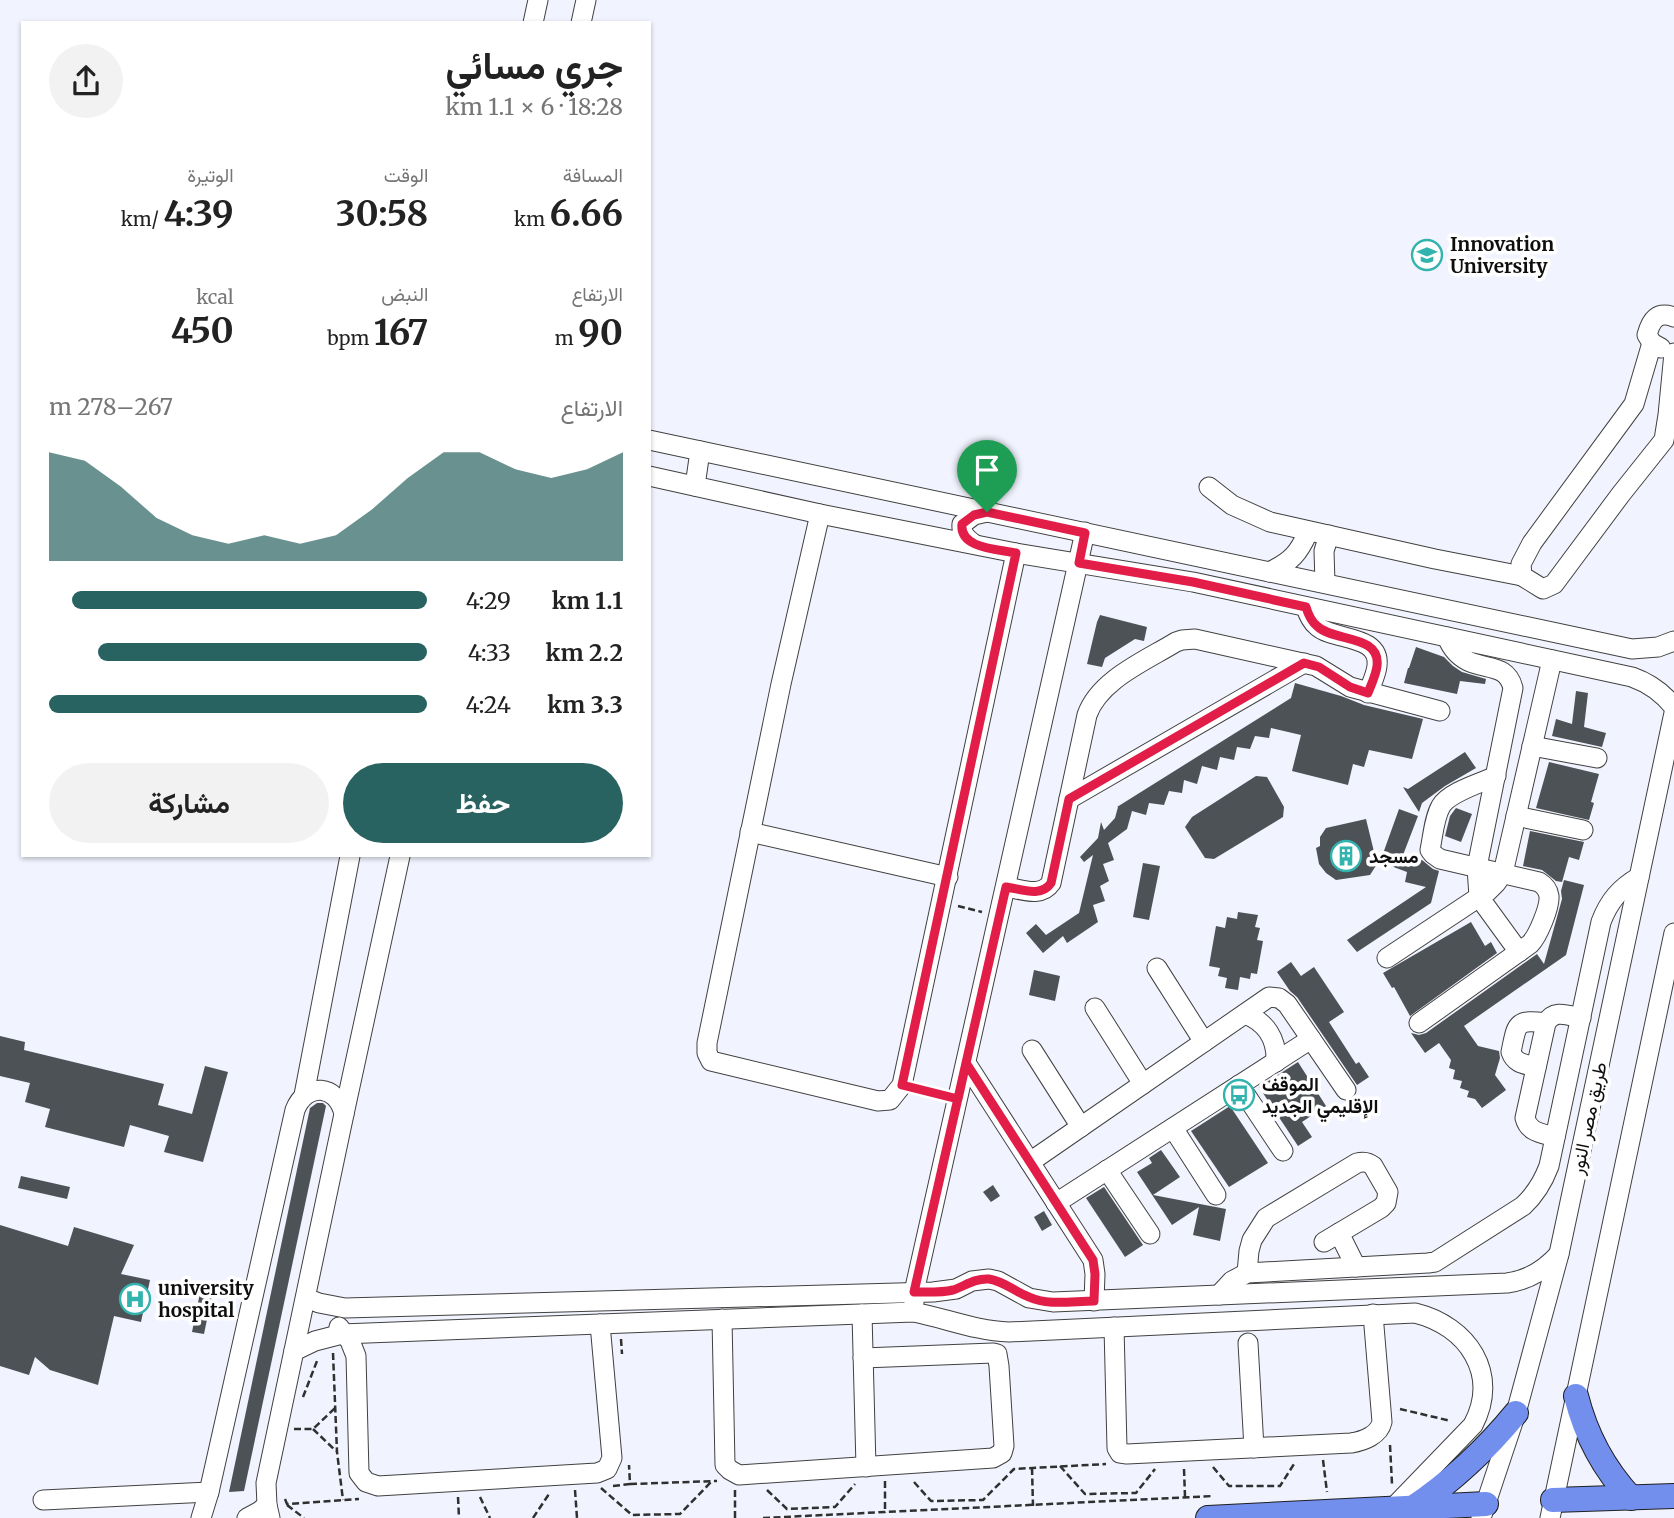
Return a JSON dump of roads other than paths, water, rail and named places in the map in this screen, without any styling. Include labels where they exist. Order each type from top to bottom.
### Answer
[{"type":"main road","points":[[1576,1396],[1596,1451],[1631,1498]]},
{"type":"main road","points":[[1208,1518],[1398,1502],[1430,1496],[1468,1466],[1516,1413]]},
{"type":"main road","points":[[1551,1509],[1631,1498],[1674,1496]]},
{"type":"main road","points":[[1398,1502],[1483,1511]]},
{"type":"street","points":[[533,21],[538,0]]},
{"type":"street","points":[[581,21],[586,0]]},
{"type":"street","points":[[1209,487],[1232,505],[1270,522],[1522,576],[1544,589],[1554,584],[1664,440],[1674,350],[1662,349],[1652,343],[1647,335],[1650,322],[1659,316],[1674,317]]},
{"type":"street","points":[[1522,576],[1521,564],[1532,543],[1634,404],[1652,343]]},
{"type":"street","points":[[651,440],[1632,649],[1658,647],[1674,641]]},
{"type":"street","points":[[695,486],[701,451]]},
{"type":"street","points":[[651,476],[1016,553],[1193,582],[1632,677],[1659,691],[1674,707]]},
{"type":"street","points":[[892,528],[909,520],[913,510],[900,493]]},
{"type":"street","points":[[974,544],[964,537],[962,524],[974,515],[987,512]]},
{"type":"street","points":[[820,514],[781,684],[707,1053],[711,1062],[878,1101],[890,1100],[902,1085],[1016,553]]},
{"type":"street","points":[[1269,572],[1293,558],[1308,531]]},
{"type":"street","points":[[913,1312],[914,1292],[1085,533]]},
{"type":"street","points":[[1325,583],[1324,551],[1329,535]]},
{"type":"street","points":[[1306,607],[1312,620],[1323,631],[1364,643],[1374,651],[1378,662],[1368,693]]},
{"type":"street","points":[[1447,637],[1461,657],[1503,672],[1511,682],[1513,694],[1477,867],[1479,897],[1519,952]]},
{"type":"street","points":[[1006,887],[1035,892],[1049,887],[1087,715],[1093,700],[1112,681],[1176,642],[1202,640],[1304,663],[1319,667],[1350,687],[1440,711]]},
{"type":"street","points":[[1387,958],[1479,897],[1496,883],[1503,873],[1552,660]]},
{"type":"street","points":[[1069,799],[1304,663]]},
{"type":"street","name":"طريق مصر النور","points":[[1483,1511],[1516,1413],[1559,1254],[1674,713]]},
{"type":"street","points":[[1532,746],[1597,758]]},
{"type":"street","points":[[1419,1023],[1534,940],[1549,899],[1546,888],[1539,882],[1440,859],[1430,850],[1438,812],[1444,802],[1453,795],[1496,776]]},
{"type":"street","points":[[1516,816],[1583,830]]},
{"type":"street","points":[[750,832],[948,877]]},
{"type":"street","points":[[304,1095],[349,857]]},
{"type":"street","points":[[247,1518],[260,1511],[268,1512],[266,1483],[400,857]]},
{"type":"street","points":[[1219,1296],[1232,1281],[1247,1273],[1435,1262],[1523,1206],[1538,1190],[1549,1166],[1601,922],[1620,890],[1640,877]]},
{"type":"street","points":[[1551,1509],[1674,933]]},
{"type":"street","points":[[1157,968],[1204,1042]]},
{"type":"street","points":[[1030,1163],[1269,998],[1279,998],[1287,1003],[1346,1090]]},
{"type":"street","points":[[1094,1008],[1143,1084]]},
{"type":"street","points":[[1245,1014],[1267,1029],[1275,1044],[1276,1062]]},
{"type":"street","points":[[1555,1137],[1534,1132],[1526,1122],[1536,1067],[1548,1019],[1558,1014],[1581,1018]]},
{"type":"street","points":[[1536,1067],[1520,1063],[1513,1058],[1513,1040],[1516,1028],[1521,1023],[1546,1023]]},
{"type":"street","points":[[1056,1203],[1311,1040]]},
{"type":"street","points":[[1032,1050],[1081,1127]]},
{"type":"street","points":[[966,1063],[1093,1260],[1094,1301]]},
{"type":"street","points":[[1239,1085],[1283,1151]]},
{"type":"street","points":[[43,1500],[208,1510],[295,1110],[304,1095],[321,1090],[337,1098],[344,1114]]},
{"type":"street","points":[[1173,1128],[1216,1195]]},
{"type":"street","points":[[1247,1273],[1252,1240],[1266,1218],[1357,1163],[1367,1162],[1373,1166],[1388,1192],[1386,1202],[1381,1208],[1332,1237],[1356,1267]]},
{"type":"street","points":[[1107,1170],[1150,1234]]},
{"type":"street","points":[[306,1298],[345,1308],[946,1291],[972,1281],[989,1279],[1041,1301],[1094,1301],[1507,1283],[1535,1274],[1559,1254]]},
{"type":"street","points":[[345,1308],[338,1319],[339,1329],[350,1341],[356,1356],[359,1473],[366,1482],[378,1486],[597,1473],[607,1469],[612,1458],[600,1324]]},
{"type":"street","points":[[295,1351],[315,1341],[342,1334],[913,1312],[998,1332],[1415,1313],[1452,1328],[1470,1348],[1483,1385],[1481,1408],[1473,1425],[1398,1502]]},
{"type":"street","points":[[862,1314],[864,1472]]},
{"type":"street","points":[[1114,1327],[1117,1448],[1120,1453],[1254,1448],[1357,1442],[1380,1429],[1382,1422],[1373,1314]]},
{"type":"street","points":[[722,1319],[725,1465],[740,1475],[864,1472],[993,1458],[1002,1453],[1004,1446],[997,1354],[863,1358]]},
{"type":"street","points":[[1248,1343],[1254,1448]]},
{"type":"place","name":"Innovation University","points":[[1427,255]]},
{"type":"place","name":"مسجد","points":[[1346,856]]},
{"type":"place","name":"الموقف الإقليمي الجديد","points":[[1239,1095]]},
{"type":"place","name":"university hospital","points":[[135,1299]]}]
